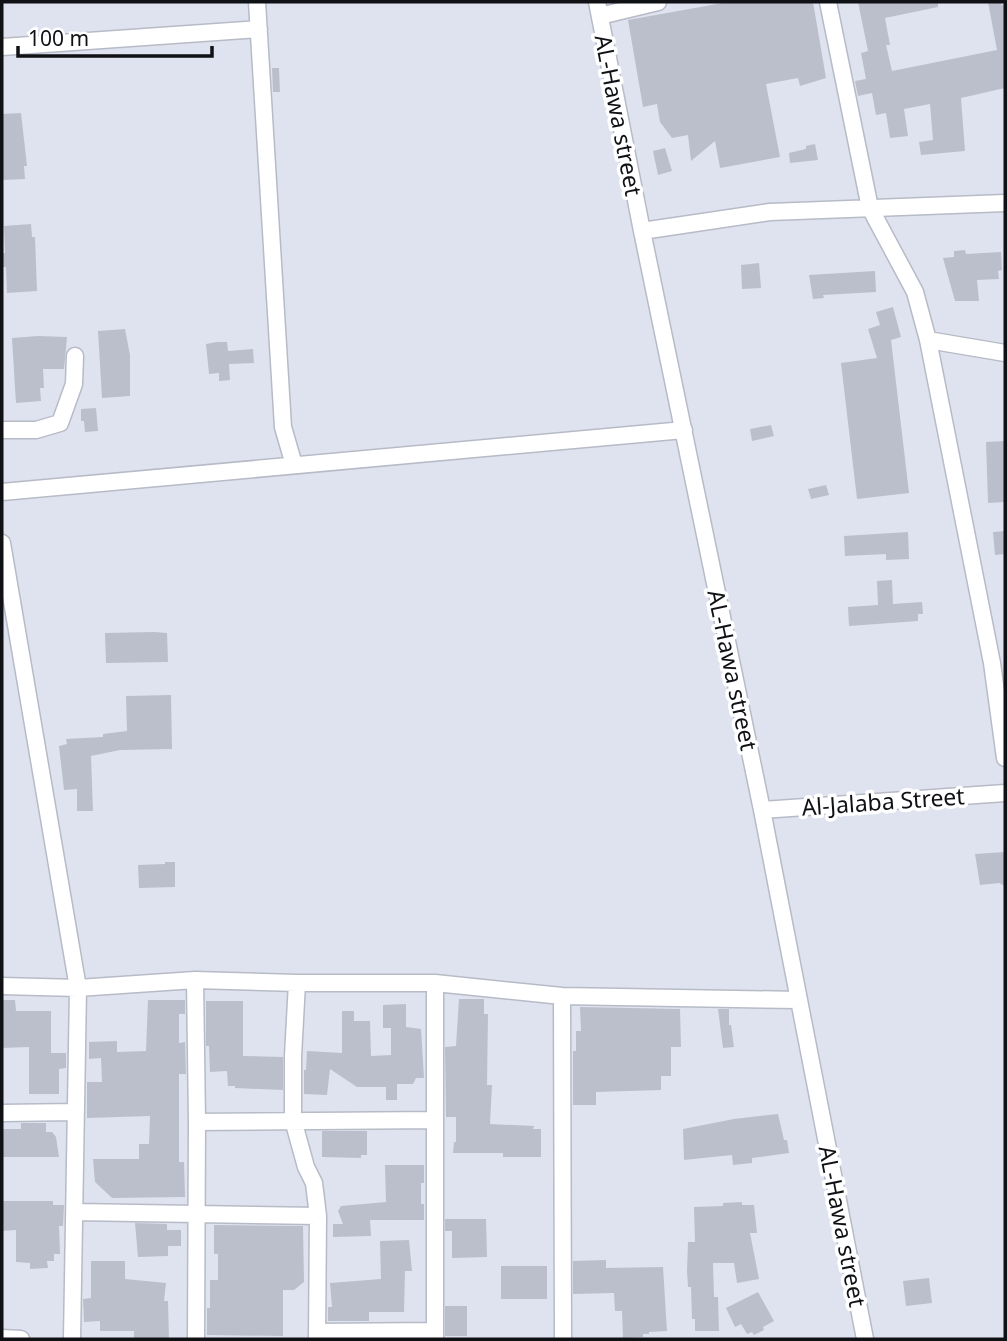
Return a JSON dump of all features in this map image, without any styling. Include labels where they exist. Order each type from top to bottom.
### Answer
[{"type":"street","points":[[257,2],[283,427],[294,465]]},
{"type":"street","points":[[598,9],[658,2]]},
{"type":"street","points":[[828,2],[870,208],[915,292],[928,340],[992,663],[1005,758]]},
{"type":"street","name":"AL-Hawa street","points":[[598,9],[762,810],[865,1339]]},
{"type":"street","points":[[2,47],[259,29]]},
{"type":"street","points":[[642,231],[770,212],[1005,202]]},
{"type":"street","points":[[928,340],[1005,353]]},
{"type":"street","points":[[2,430],[36,430],[60,423],[74,384],[75,356]]},
{"type":"street","points":[[2,492],[684,430]]},
{"type":"street","points":[[2,543],[78,988],[72,1339]]},
{"type":"street","name":"Al-Jalaba Street","points":[[762,810],[1005,793]]},
{"type":"street","points":[[195,980],[195,1339]]},
{"type":"street","points":[[2,986],[78,988],[195,980],[297,984],[435,983],[562,996],[799,1000]]},
{"type":"street","points":[[297,984],[292,1120],[306,1167],[314,1183],[318,1216],[317,1336],[435,1335],[435,983]]},
{"type":"street","points":[[562,996],[563,1339]]},
{"type":"street","points":[[2,1113],[75,1112]]},
{"type":"street","points":[[197,1122],[435,1120]]},
{"type":"street","points":[[75,1212],[318,1216]]},
{"type":"street","points":[[2,1338],[21,1339]]},
{"type":"building","points":[[728,2],[813,2],[826,78],[800,86],[798,78],[766,84],[780,157],[720,168],[715,141],[691,161],[688,135],[672,138],[660,122],[657,104],[643,107],[628,20]]},
{"type":"building","points":[[858,2],[938,2],[938,7],[885,18],[890,45],[886,45],[892,71],[997,50],[988,2],[1005,4],[1005,88],[961,98],[965,151],[921,155],[919,142],[933,140],[930,104],[904,109],[908,136],[890,138],[886,113],[876,115],[872,93],[858,96],[855,81],[866,79],[861,53],[868,51]]},
{"type":"building","points":[[272,68],[279,68],[280,92],[273,92]]},
{"type":"building","points":[[21,113],[27,166],[24,166],[25,179],[2,180],[2,114]]},
{"type":"building","points":[[815,144],[818,160],[790,163],[789,153]]},
{"type":"building","points":[[665,148],[672,171],[658,175],[653,151]]},
{"type":"building","points":[[31,224],[32,237],[35,237],[37,291],[7,293],[6,267],[2,267],[2,253],[5,253],[4,226]]},
{"type":"building","points":[[965,250],[966,254],[1001,252],[1002,270],[998,271],[999,279],[977,280],[979,301],[955,301],[943,258],[954,257],[954,251]]},
{"type":"building","points":[[759,263],[761,288],[742,289],[741,265]]},
{"type":"building","points":[[875,271],[876,292],[823,295],[824,298],[813,299],[809,275]]},
{"type":"building","points":[[893,307],[901,337],[891,340],[909,493],[857,499],[841,363],[877,358],[868,329],[880,325],[876,312]]},
{"type":"building","points":[[125,329],[130,355],[130,396],[102,398],[98,331]]},
{"type":"building","points":[[67,337],[64,369],[43,369],[44,388],[40,388],[41,401],[16,403],[12,338]]},
{"type":"building","points":[[227,342],[228,351],[253,349],[254,363],[229,364],[230,380],[219,381],[219,373],[209,374],[206,344]]},
{"type":"building","points":[[96,408],[98,431],[85,432],[81,409]]},
{"type":"building","points":[[771,425],[774,436],[752,441],[750,429]]},
{"type":"building","points":[[1005,441],[1005,502],[988,503],[986,442]]},
{"type":"building","points":[[826,485],[829,495],[811,499],[808,489]]},
{"type":"building","points":[[1005,531],[1005,554],[995,555],[993,532]]},
{"type":"building","points":[[908,532],[909,559],[886,560],[886,554],[845,556],[844,536]]},
{"type":"building","points":[[892,580],[893,604],[922,602],[923,614],[918,614],[918,621],[849,626],[848,607],[878,605],[877,581]]},
{"type":"building","points":[[105,633],[167,633],[168,662],[106,663]]},
{"type":"building","points":[[171,695],[172,749],[120,750],[91,756],[93,811],[77,811],[77,789],[64,790],[59,746],[67,744],[66,739],[103,737],[103,734],[127,731],[126,696]]},
{"type":"building","points":[[1005,852],[1005,886],[999,883],[980,885],[975,854]]},
{"type":"building","points":[[175,862],[175,887],[139,888],[138,865]]},
{"type":"building","points":[[459,999],[484,999],[484,1014],[488,1014],[487,1085],[492,1085],[490,1124],[534,1126],[533,1129],[541,1129],[541,1157],[503,1157],[503,1153],[453,1153],[456,1117],[446,1117],[445,1047],[456,1046]]},
{"type":"building","points":[[2,1000],[15,1000],[16,1011],[51,1011],[51,1053],[66,1053],[66,1068],[59,1069],[59,1094],[29,1094],[29,1047],[2,1048]]},
{"type":"building","points":[[148,1000],[185,1000],[185,1014],[179,1014],[179,1043],[185,1042],[186,1074],[179,1074],[179,1162],[184,1162],[185,1197],[112,1198],[95,1182],[93,1159],[139,1159],[139,1144],[149,1144],[150,1116],[87,1118],[87,1082],[102,1082],[101,1058],[89,1059],[89,1042],[117,1041],[117,1052],[146,1051]]},
{"type":"building","points":[[206,1001],[243,1001],[243,1056],[283,1057],[283,1090],[235,1088],[228,1086],[227,1071],[210,1072],[209,1046],[206,1046]]},
{"type":"building","points":[[406,1004],[406,1027],[421,1029],[424,1078],[416,1078],[413,1084],[397,1084],[397,1100],[386,1100],[386,1087],[357,1087],[330,1069],[327,1095],[304,1094],[307,1051],[342,1053],[342,1011],[354,1011],[354,1021],[370,1021],[371,1056],[391,1055],[391,1028],[383,1028],[383,1005]]},
{"type":"building","points":[[580,1007],[680,1009],[681,1047],[671,1047],[671,1076],[661,1076],[661,1090],[596,1092],[596,1105],[573,1105],[573,1051],[576,1051],[576,1031],[581,1031]]},
{"type":"building","points":[[718,1009],[729,1009],[734,1047],[723,1048]]},
{"type":"building","points":[[778,1114],[789,1153],[752,1158],[752,1163],[733,1165],[732,1155],[684,1160],[683,1129]]},
{"type":"building","points":[[21,1123],[46,1123],[46,1132],[52,1132],[56,1137],[59,1157],[2,1157],[2,1129],[21,1129]]},
{"type":"building","points":[[322,1131],[367,1131],[367,1155],[361,1155],[361,1158],[322,1157]]},
{"type":"building","points":[[385,1165],[424,1165],[421,1204],[424,1204],[424,1220],[370,1220],[371,1236],[333,1237],[333,1224],[343,1224],[338,1211],[341,1206],[386,1202]]},
{"type":"building","points":[[2,1201],[53,1201],[53,1205],[64,1205],[63,1226],[59,1226],[60,1254],[54,1254],[54,1261],[47,1261],[48,1268],[30,1269],[30,1263],[16,1262],[16,1230],[2,1231]]},
{"type":"building","points":[[742,1202],[742,1205],[754,1205],[757,1233],[750,1233],[759,1279],[737,1283],[734,1263],[713,1263],[719,1331],[695,1331],[687,1271],[688,1242],[695,1242],[694,1207]]},
{"type":"building","points":[[445,1219],[486,1219],[487,1257],[452,1258],[452,1231],[445,1231]]},
{"type":"building","points":[[135,1223],[167,1224],[167,1230],[181,1230],[181,1246],[168,1246],[168,1256],[138,1257]]},
{"type":"building","points":[[214,1225],[303,1226],[304,1282],[294,1290],[283,1290],[283,1336],[207,1335],[210,1280],[218,1280],[218,1254],[214,1254]]},
{"type":"building","points":[[409,1240],[412,1271],[405,1271],[404,1312],[369,1312],[369,1321],[328,1321],[328,1307],[332,1307],[330,1283],[381,1279],[380,1241]]},
{"type":"building","points":[[606,1260],[606,1268],[663,1267],[667,1331],[649,1332],[643,1334],[643,1337],[623,1338],[622,1311],[615,1311],[614,1293],[573,1294],[573,1261]]},
{"type":"building","points":[[91,1261],[125,1261],[125,1279],[166,1283],[164,1301],[168,1301],[169,1339],[134,1339],[134,1331],[100,1331],[100,1321],[84,1322],[83,1299],[91,1298]]},
{"type":"building","points":[[501,1266],[547,1266],[547,1299],[501,1299]]},
{"type":"building","points":[[929,1278],[932,1303],[906,1306],[903,1281]]},
{"type":"building","points":[[758,1292],[774,1321],[754,1335],[752,1332],[747,1334],[741,1324],[735,1327],[726,1308]]},
{"type":"building","points":[[445,1306],[467,1306],[467,1336],[445,1336]]}]
